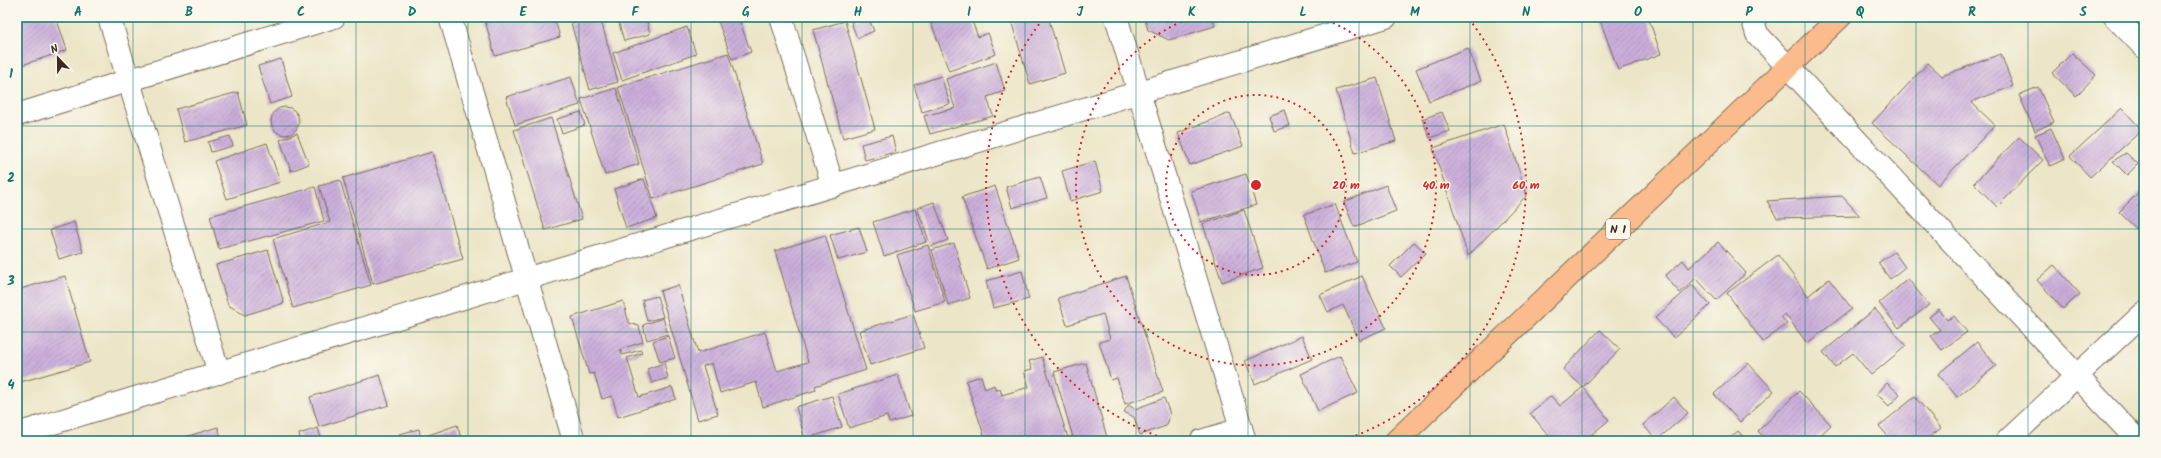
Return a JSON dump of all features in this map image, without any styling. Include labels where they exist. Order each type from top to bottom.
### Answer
[{"type":"highway","name":"N 1","points":[[1396,441],[1840,17]]},
{"type":"street","points":[[109,17],[219,373]]},
{"type":"street","points":[[17,115],[334,17]]},
{"type":"street","points":[[450,17],[574,441]]},
{"type":"street","points":[[781,17],[833,186]]},
{"type":"street","points":[[1116,17],[1243,435],[1201,441]]},
{"type":"street","points":[[17,434],[1386,17]]},
{"type":"street","points":[[1752,17],[1757,34],[2138,441]]},
{"type":"street","points":[[2115,17],[2144,47]]},
{"type":"street","points":[[2007,441],[2144,313]]},
{"type":"building","points":[[17,17],[56,17],[67,50],[22,65],[17,51]]},
{"type":"building","points":[[484,17],[562,17],[555,20],[560,37],[495,56]]},
{"type":"building","points":[[590,17],[600,17],[618,82],[590,90],[571,23]]},
{"type":"building","points":[[628,17],[646,17],[650,34],[624,41],[618,20]]},
{"type":"building","points":[[738,17],[751,52],[732,59],[717,18]]},
{"type":"building","points":[[863,17],[868,17],[874,31],[857,38],[851,22]]},
{"type":"building","points":[[929,17],[983,17],[972,21],[978,37],[988,33],[996,54],[949,71]]},
{"type":"building","points":[[1010,17],[1048,17],[1065,73],[1030,84]]},
{"type":"building","points":[[1144,17],[1212,17],[1215,26],[1169,40],[1148,30]]},
{"type":"building","points":[[1599,17],[1648,17],[1661,54],[1618,70]]},
{"type":"building","points":[[845,21],[875,129],[843,138],[813,30]]},
{"type":"building","points":[[687,27],[696,54],[622,80],[613,53]]},
{"type":"building","points":[[1468,48],[1481,81],[1429,101],[1416,69]]},
{"type":"building","points":[[728,53],[763,164],[653,199],[618,87]]},
{"type":"building","points":[[2072,53],[2096,75],[2076,96],[2052,73]]},
{"type":"building","points":[[2001,54],[2013,86],[1971,102],[1995,125],[1938,185],[1872,123],[1928,63],[1942,76]]},
{"type":"building","points":[[281,59],[292,97],[270,104],[258,66]]},
{"type":"building","points":[[996,62],[1005,91],[987,97],[993,116],[930,134],[924,116],[955,108],[946,79]]},
{"type":"building","points":[[941,76],[950,104],[922,112],[914,85]]},
{"type":"building","points":[[571,77],[580,105],[515,125],[506,97]]},
{"type":"building","points":[[1377,78],[1396,141],[1355,153],[1336,90]]},
{"type":"building","points":[[2038,87],[2054,122],[2035,131],[2019,95]]},
{"type":"building","points":[[616,88],[639,164],[605,175],[581,99]]},
{"type":"building","points":[[238,92],[247,125],[185,142],[176,109]]},
{"type":"building","points":[[285,107],[295,111],[299,121],[295,131],[285,135],[275,131],[271,121],[275,111]]},
{"type":"building","points":[[2122,108],[2142,130],[2090,177],[2070,156]]},
{"type":"building","points":[[1285,110],[1290,126],[1274,131],[1269,116]]},
{"type":"building","points":[[581,112],[585,125],[562,133],[557,119]]},
{"type":"building","points":[[1442,112],[1450,131],[1430,138],[1422,119]]},
{"type":"building","points":[[1230,113],[1243,146],[1190,165],[1178,133]]},
{"type":"building","points":[[551,118],[582,219],[545,230],[514,130]]},
{"type":"building","points":[[1504,124],[1527,195],[1468,256],[1433,148]]},
{"type":"building","points":[[2051,128],[2065,159],[2050,166],[2035,135]]},
{"type":"building","points":[[297,133],[309,164],[291,171],[280,140]]},
{"type":"building","points":[[230,136],[233,146],[211,152],[208,142]]},
{"type":"building","points":[[892,136],[896,152],[865,160],[861,144]]},
{"type":"building","points":[[2019,137],[2043,160],[1997,207],[1974,183]]},
{"type":"building","points":[[267,143],[280,182],[227,199],[214,161]]},
{"type":"building","points":[[432,152],[463,259],[373,284],[343,178]]},
{"type":"building","points":[[2126,153],[2138,164],[2127,175],[2113,161]]},
{"type":"building","points":[[1095,161],[1103,191],[1070,201],[1062,171]]},
{"type":"building","points":[[1246,174],[1256,205],[1201,222],[1191,191]]},
{"type":"building","points":[[1040,177],[1047,198],[1012,208],[1006,187]]},
{"type":"building","points":[[644,179],[657,218],[626,228],[614,189]]},
{"type":"building","points":[[340,180],[371,285],[293,308],[273,239],[330,222],[319,186]]},
{"type":"building","points":[[1386,185],[1396,211],[1354,227],[1344,202]]},
{"type":"building","points":[[995,186],[1019,258],[987,269],[962,197]]},
{"type":"building","points":[[315,187],[324,221],[219,249],[210,216]]},
{"type":"building","points":[[2144,187],[2144,228],[2140,232],[2119,212]]},
{"type":"building","points":[[1842,196],[1860,216],[1777,218],[1767,201]]},
{"type":"building","points":[[934,202],[948,240],[931,246],[917,208]]},
{"type":"building","points":[[1335,204],[1357,262],[1325,273],[1304,215]]},
{"type":"building","points":[[915,209],[926,242],[884,256],[873,222]]},
{"type":"building","points":[[1244,210],[1263,268],[1222,282],[1203,224]]},
{"type":"building","points":[[74,222],[83,252],[59,259],[50,230]]},
{"type":"building","points":[[859,227],[867,252],[838,260],[830,235]]},
{"type":"building","points":[[825,235],[866,370],[815,386],[816,390],[763,407],[756,382],[720,393],[712,363],[703,366],[718,414],[698,420],[660,291],[678,285],[698,353],[765,332],[777,371],[808,362],[775,251]]},
{"type":"building","points":[[1414,242],[1426,253],[1401,277],[1390,266]]},
{"type":"building","points":[[1718,242],[1746,273],[1716,300],[1696,278],[1680,293],[1665,276],[1683,260],[1689,268]]},
{"type":"building","points":[[954,243],[970,298],[948,305],[932,250]]},
{"type":"building","points":[[928,245],[945,302],[915,311],[897,255]]},
{"type":"building","points":[[268,250],[284,303],[245,315],[228,305],[216,265]]},
{"type":"building","points":[[1894,252],[1905,267],[1890,279],[1878,263]]},
{"type":"building","points":[[1778,255],[1808,296],[1829,279],[1852,309],[1807,343],[1785,314],[1781,317],[1787,324],[1763,342],[1727,293]]},
{"type":"building","points":[[2054,265],[2080,294],[2063,309],[2037,280]]},
{"type":"building","points":[[1022,271],[1029,299],[993,308],[986,281]]},
{"type":"building","points":[[65,276],[90,362],[17,383],[17,290]]},
{"type":"building","points":[[1126,276],[1163,392],[1125,404],[1117,378],[1111,380],[1099,342],[1110,339],[1103,314],[1067,325],[1058,298]]},
{"type":"building","points":[[1362,276],[1386,328],[1359,340],[1343,305],[1328,312],[1320,295]]},
{"type":"building","points":[[1908,279],[1929,305],[1899,328],[1879,303]]},
{"type":"building","points":[[1692,285],[1710,305],[1674,338],[1655,318]]},
{"type":"building","points":[[657,296],[663,317],[647,321],[642,300]]},
{"type":"building","points":[[623,301],[629,323],[639,326],[643,342],[620,349],[622,355],[641,350],[642,353],[627,358],[639,397],[672,387],[676,399],[618,417],[612,396],[602,399],[594,373],[589,374],[572,317]]},
{"type":"building","points":[[1875,309],[1906,346],[1871,375],[1853,353],[1835,367],[1823,352]]},
{"type":"building","points":[[1939,309],[1947,320],[1954,316],[1967,332],[1942,350],[1931,336],[1940,330],[1929,317]]},
{"type":"building","points":[[913,314],[924,348],[870,365],[859,331]]},
{"type":"building","points":[[663,318],[668,334],[647,340],[643,325]]},
{"type":"building","points":[[1600,330],[1620,349],[1583,387],[1563,369]]},
{"type":"building","points":[[668,336],[675,358],[660,362],[653,341]]},
{"type":"building","points":[[1302,336],[1312,359],[1255,384],[1245,361]]},
{"type":"building","points":[[1977,342],[1996,366],[1957,397],[1938,374]]},
{"type":"building","points":[[1340,356],[1358,393],[1318,411],[1301,374]]},
{"type":"building","points":[[1042,357],[1069,441],[986,441],[966,381],[981,376],[985,389],[994,385],[996,391],[1000,389],[1002,395],[1029,387],[1024,371],[1032,369],[1029,361]]},
{"type":"building","points":[[664,363],[668,378],[652,383],[647,369]]},
{"type":"building","points":[[1086,363],[1108,441],[1074,441],[1054,372]]},
{"type":"building","points":[[1748,363],[1774,391],[1740,422],[1714,394]]},
{"type":"building","points":[[380,375],[389,405],[319,427],[310,397]]},
{"type":"building","points":[[898,375],[911,416],[889,423],[887,416],[849,428],[838,394]]},
{"type":"building","points":[[1887,383],[1900,394],[1889,406],[1877,394]]},
{"type":"building","points":[[1583,387],[1609,420],[1592,434],[1598,441],[1553,441],[1530,413],[1551,396],[1560,406]]},
{"type":"building","points":[[1799,391],[1831,425],[1814,441],[1767,441],[1758,431]]},
{"type":"building","points":[[832,396],[842,427],[805,439],[796,407]]},
{"type":"building","points":[[1674,397],[1688,413],[1657,440],[1643,425]]},
{"type":"building","points":[[1915,397],[1941,428],[1925,441],[1892,441],[1879,426]]},
{"type":"building","points":[[1164,398],[1170,414],[1166,426],[1140,435],[1134,417],[1124,412],[1128,405],[1135,409]]},
{"type":"building","points":[[457,425],[462,441],[427,441],[426,436]]},
{"type":"building","points":[[218,427],[222,441],[172,441]]},
{"type":"building","points":[[318,428],[322,441],[301,441],[299,434]]},
{"type":"building","points":[[419,429],[421,441],[401,441],[399,434]]},
{"type":"building","points":[[1738,431],[1747,441],[1727,441]]}]
